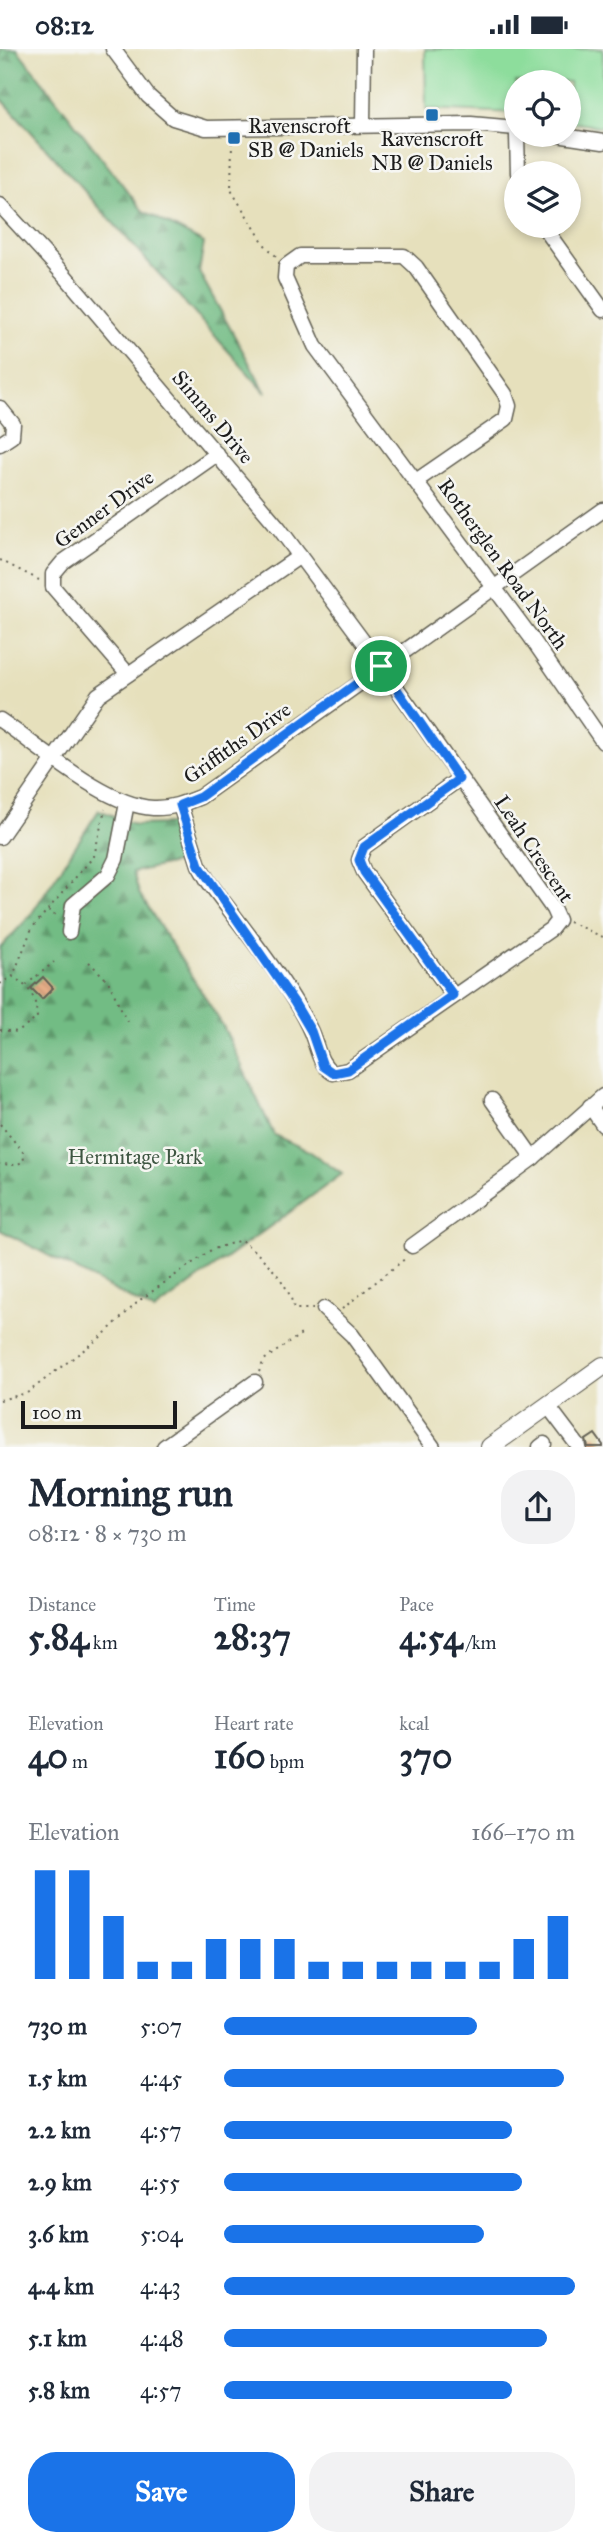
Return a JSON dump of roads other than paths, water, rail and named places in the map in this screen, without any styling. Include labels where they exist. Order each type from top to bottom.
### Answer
[{"type":"main road","points":[[490,1447],[510,1441],[548,1406],[603,1366]]},
{"type":"street","points":[[113,49],[148,96],[173,118],[206,128],[363,124],[471,124],[504,127]]},
{"type":"street","points":[[363,124],[364,49]]},
{"type":"street","points":[[581,139],[603,142]]},
{"type":"street","name":"Simms Drive","points":[[0,205],[66,277],[217,454],[300,556],[381,666]]},
{"type":"street","points":[[552,238],[603,310]]},
{"type":"street","name":"Rotherglen Road North","points":[[416,481],[506,418],[509,406],[505,394],[416,267],[404,256],[300,256],[286,266],[288,290],[315,346],[495,588],[603,742]]},
{"type":"street","points":[[0,408],[13,424],[12,436],[0,444]]},
{"type":"street","name":"Genner Drive","points":[[128,674],[53,587],[53,574],[63,562],[217,454]]},
{"type":"street","name":"Griffiths Drive","points":[[0,720],[107,795],[154,809],[180,805],[200,797],[603,510]]},
{"type":"street","points":[[0,837],[53,756],[98,695],[300,556]]},
{"type":"street","name":"Leah Crescent","points":[[180,805],[199,865],[294,1002],[311,1031],[323,1066],[333,1073],[348,1070],[551,929],[558,920],[553,909],[381,666]]},
{"type":"street","points":[[453,995],[364,872],[359,860],[364,847],[459,779]]},
{"type":"street","points":[[69,932],[74,905],[108,875],[117,859],[127,803]]},
{"type":"street","points":[[412,1246],[533,1158],[603,1096]]},
{"type":"street","points":[[492,1100],[533,1158]]},
{"type":"street","points":[[590,1107],[603,1125]]},
{"type":"street","points":[[328,1312],[352,1335],[433,1447]]},
{"type":"street","points":[[164,1447],[255,1382]]},
{"type":"street","points":[[548,1406],[579,1447]]},
{"type":"place","name":"Ravenscroft NB @ Daniels","points":[[432,115]]},
{"type":"place","name":"Ravenscroft SB @ Daniels","points":[[234,138]]},
{"type":"park label","name":"Hermitage Park","points":[[135,1157]]}]
